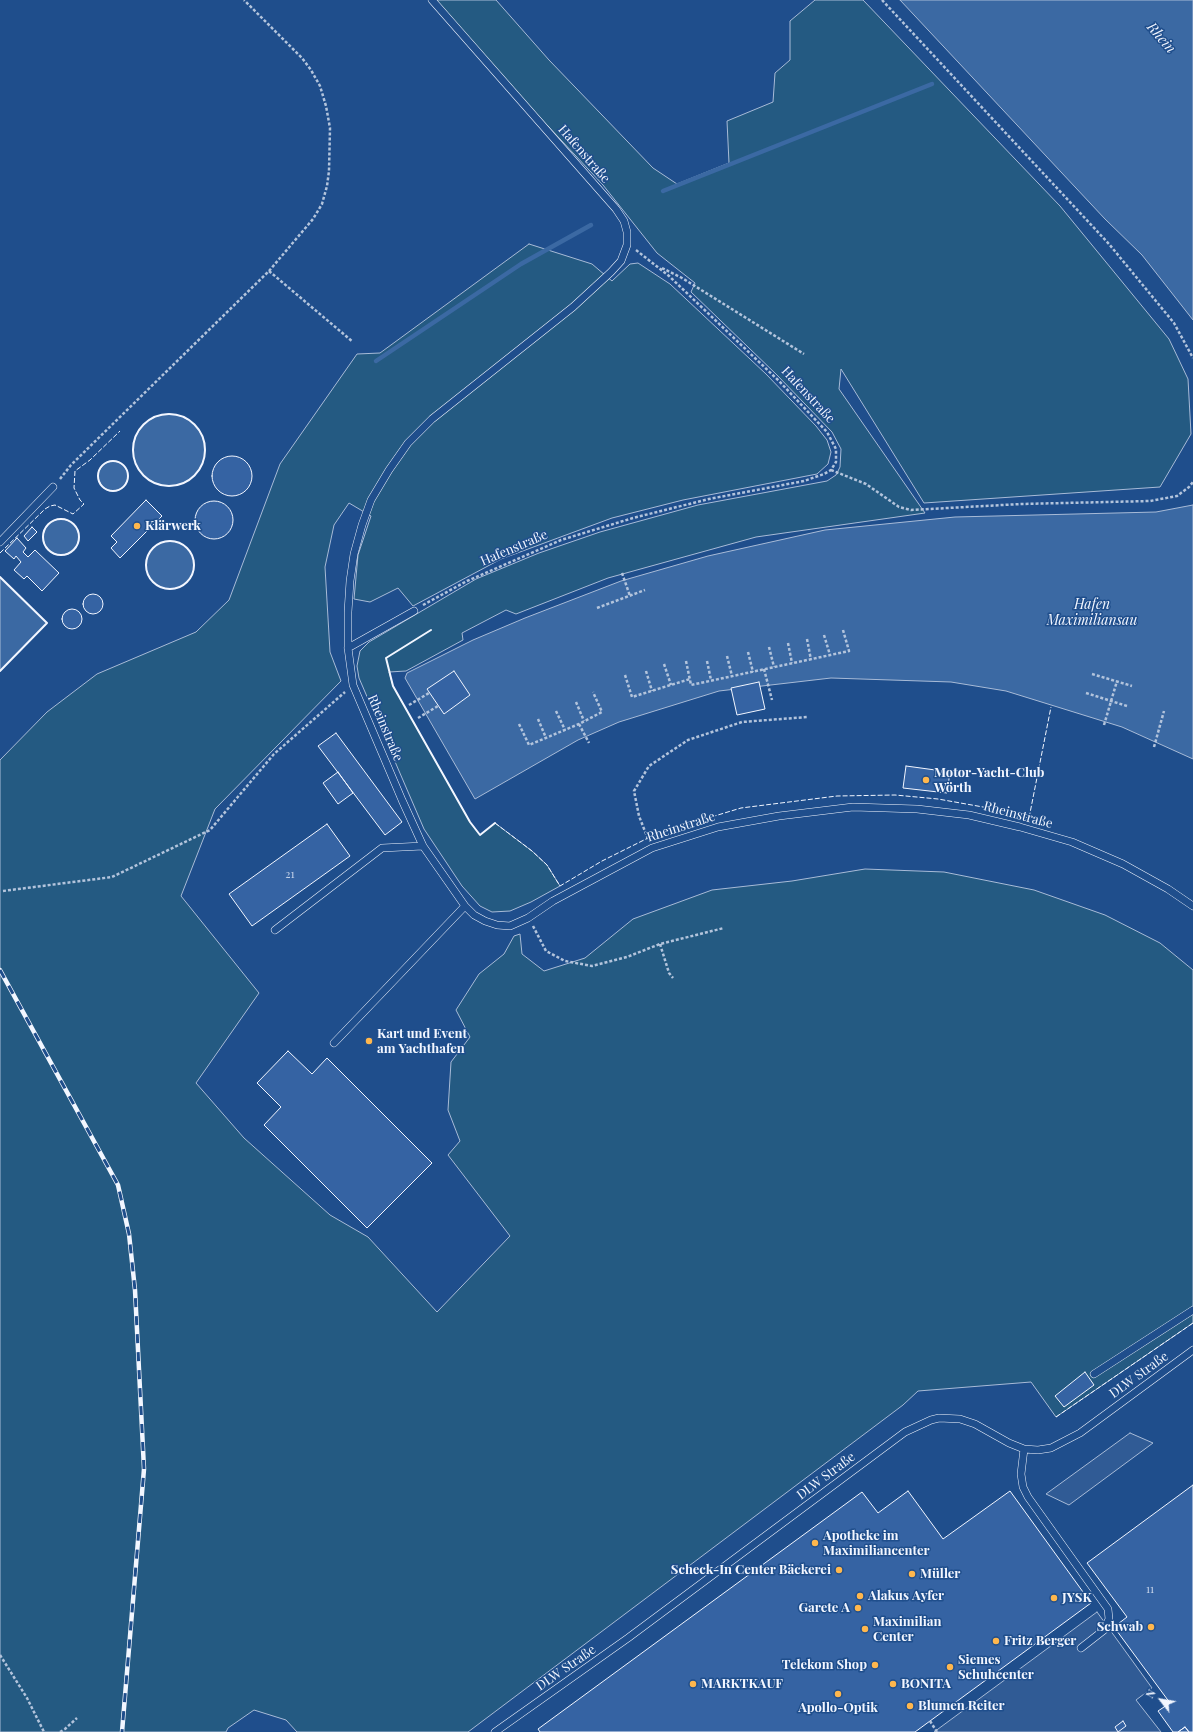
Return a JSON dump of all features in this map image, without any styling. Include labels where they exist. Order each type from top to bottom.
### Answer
[{"type":"lane","name":"Hafenstraße","points":[[432,0],[616,209],[626,227],[627,245]]},
{"type":"lane","name":"Rheinstraße","points":[[627,245],[621,261],[611,272],[567,311],[432,419],[408,443],[389,470],[371,500],[354,554],[350,581],[348,612],[348,648],[353,684],[423,846],[465,906],[474,915],[485,921],[497,925],[510,926],[528,918],[553,901],[652,848],[718,827],[779,816],[853,807],[917,809],[969,815],[1020,827],[1072,842],[1123,864],[1168,889],[1193,906]]},
{"type":"lane","points":[[0,542],[53,487]]},
{"type":"lane","points":[[348,648],[414,611]]},
{"type":"lane","points":[[275,930],[382,848],[423,846]]},
{"type":"lane","points":[[334,1043],[465,906]]},
{"type":"lane","points":[[1094,1374],[1193,1310]]},
{"type":"lane","name":"DLW Straße","points":[[495,1732],[628,1638],[905,1432],[920,1424],[935,1419],[960,1419],[975,1424],[1009,1443],[1024,1449],[1038,1450],[1051,1448],[1064,1443],[1080,1433],[1193,1350]]},
{"type":"lane","points":[[1024,1449],[1021,1474],[1023,1487],[1028,1497],[1108,1609],[1109,1619],[1104,1630],[1080,1648]]},
{"type":"path","points":[[53,487],[71,465],[269,271],[312,219],[322,204],[329,171],[330,128],[326,106],[320,86],[311,70],[244,0]]},
{"type":"path","points":[[882,0],[1109,244],[1174,323],[1193,358]]},
{"type":"path","name":"Hafenstraße","points":[[414,611],[468,581],[561,540],[634,518],[709,499],[804,481],[831,470],[836,462],[836,449],[826,432],[779,381],[658,266],[641,252],[627,245]]},
{"type":"path","points":[[658,266],[682,278],[804,354]]},
{"type":"path","points":[[269,271],[353,342]]},
{"type":"path","points":[[831,470],[866,484],[899,507],[911,510],[1020,504],[1150,501],[1177,496],[1193,482]]},
{"type":"path","points":[[622,573],[630,596]]},
{"type":"path","points":[[597,608],[646,590]]},
{"type":"path","points":[[686,661],[691,684],[753,672],[849,652],[843,630]]},
{"type":"path","points":[[824,635],[830,655]]},
{"type":"path","points":[[807,639],[811,660]]},
{"type":"path","points":[[788,643],[792,663]]},
{"type":"path","points":[[769,647],[774,667]]},
{"type":"path","points":[[748,652],[753,672]]},
{"type":"path","points":[[727,656],[732,676]]},
{"type":"path","points":[[707,661],[711,680]]},
{"type":"path","points":[[664,664],[671,685]]},
{"type":"path","points":[[764,669],[772,700]]},
{"type":"path","points":[[646,671],[652,691]]},
{"type":"path","points":[[625,674],[632,697],[690,679]]},
{"type":"path","points":[[1092,674],[1132,686]]},
{"type":"path","points":[[1104,725],[1117,681]]},
{"type":"path","points":[[3,891],[112,877],[210,830],[274,754],[353,684]]},
{"type":"path","points":[[519,724],[529,745],[579,724],[602,712],[593,692]]},
{"type":"path","points":[[410,706],[430,693]]},
{"type":"path","points":[[1086,693],[1127,706]]},
{"type":"path","points":[[576,702],[584,721]]},
{"type":"path","points":[[418,718],[438,706]]},
{"type":"path","points":[[556,711],[565,730]]},
{"type":"path","points":[[1154,747],[1164,711]]},
{"type":"path","points":[[652,848],[639,816],[634,790],[649,766],[688,740],[742,722],[808,717]]},
{"type":"path","points":[[538,719],[546,738]]},
{"type":"path","points":[[579,724],[589,743]]},
{"type":"path","points":[[528,918],[546,951],[565,961],[592,966],[627,957],[660,944],[724,928]]},
{"type":"path","points":[[660,944],[669,971],[673,978]]},
{"type":"path","points":[[0,1656],[27,1698],[44,1732]]},
{"type":"path","points":[[60,1732],[77,1718]]},
{"type":"path","points":[[930,1722],[937,1732]]},
{"type":"shaded area","points":[[434,0],[496,0],[549,60],[653,168],[677,184],[729,163],[727,121],[773,102],[775,73],[790,60],[790,21],[815,0],[863,0],[1060,206],[1169,339],[1188,379],[1191,434],[1160,487],[924,503],[841,369],[839,389],[925,513],[756,537],[608,578],[516,614],[506,610],[462,633],[463,640],[406,671],[389,672],[393,686],[470,822],[480,835],[495,823],[532,851],[547,865],[560,886],[531,902],[510,911],[492,912],[480,906],[462,886],[424,829],[359,678],[357,666],[360,651],[369,642],[476,579],[539,553],[600,532],[698,505],[827,481],[836,475],[840,467],[841,449],[832,432],[777,375],[691,292],[695,283],[657,253],[603,185],[518,94]]},
{"type":"shaded area","points":[[529,244],[592,264],[612,281],[630,264],[638,263],[670,284],[766,374],[816,426],[827,440],[831,452],[828,464],[817,474],[683,500],[612,518],[501,559],[413,606],[398,588],[370,602],[354,599],[358,555],[371,516],[349,503],[334,525],[325,567],[330,652],[341,681],[215,809],[181,896],[259,993],[196,1083],[244,1138],[330,1215],[368,1237],[437,1312],[510,1236],[448,1155],[460,1141],[448,1110],[451,1062],[470,1037],[456,1010],[479,974],[504,954],[514,936],[520,934],[522,954],[544,971],[585,958],[633,919],[712,890],[792,881],[865,869],[944,872],[1034,890],[1105,915],[1160,943],[1193,970],[1193,1323],[1056,1417],[1031,1382],[918,1391],[903,1405],[468,1732],[297,1732],[286,1720],[254,1710],[228,1728],[226,1732],[0,1732],[0,760],[47,712],[97,674],[196,632],[229,600],[280,464],[357,354],[380,353]]},
{"type":"shaded area","points":[[1130,1433],[1153,1443],[1069,1505],[1046,1494]]},
{"type":"shaded area","points":[[1097,1612],[1152,1688],[1136,1700],[1161,1732],[934,1732]]},
{"type":"water","name":"Rhein","points":[[900,0],[1193,0],[1193,320],[1142,255],[1105,219]]},
{"type":"water","points":[[169,414],[189,420],[199,430],[205,450],[199,470],[189,480],[169,486],[149,480],[139,470],[133,450],[139,430],[149,420]]},
{"type":"water","points":[[113,461],[124,465],[128,476],[124,487],[113,491],[102,487],[98,476],[102,465]]},
{"type":"water","name":"Hafen Maximiliansau","points":[[1193,505],[1193,759],[1122,727],[1006,691],[951,682],[831,678],[719,691],[619,722],[578,740],[475,799],[405,678],[407,673],[473,640],[621,581],[708,556],[825,530],[955,517],[1156,512]]},
{"type":"water","points":[[65,519],[74,524],[78,530],[78,544],[74,550],[65,555],[57,555],[48,550],[44,544],[43,533],[48,524],[54,520]]},
{"type":"water","points":[[170,541],[179,543],[187,548],[192,556],[194,565],[192,574],[187,582],[179,587],[170,589],[161,587],[153,582],[148,574],[146,565],[148,556],[153,548],[161,543]]},
{"type":"water","points":[[0,577],[47,623],[0,671]]},
{"type":"building","points":[[232,456],[243,459],[249,465],[252,476],[249,487],[243,493],[232,496],[221,493],[215,487],[212,476],[215,465],[221,459]]},
{"type":"building","name":"Klärwerk","points":[[146,500],[162,516],[120,558],[111,548],[117,542],[111,536]]},
{"type":"building","points":[[210,501],[218,501],[228,506],[232,513],[232,527],[228,534],[218,539],[210,539],[200,534],[198,531],[195,524],[195,516],[200,506],[203,504]]},
{"type":"building","points":[[32,527],[37,532],[28,541],[24,536]]},
{"type":"building","points":[[17,538],[26,548],[23,552],[28,557],[35,550],[59,573],[42,591],[27,576],[24,579],[14,570],[21,562],[16,556],[14,559],[5,551]]},
{"type":"building","points":[[89,594],[97,594],[103,600],[103,608],[97,614],[89,614],[83,608],[83,600]]},
{"type":"building","points":[[68,609],[76,609],[82,615],[82,623],[76,629],[68,629],[62,623],[62,615]]},
{"type":"building","points":[[454,671],[470,695],[444,714],[427,689]]},
{"type":"building","points":[[759,682],[765,709],[737,715],[731,688]]},
{"type":"building","points":[[336,733],[402,822],[385,835],[318,746]]},
{"type":"building","name":"Motor-Yacht-Club Wörth","points":[[906,766],[950,772],[947,793],[903,788]]},
{"type":"building","points":[[338,772],[353,793],[338,804],[323,783]]},
{"type":"building","points":[[327,824],[350,856],[252,926],[229,894]]},
{"type":"building","points":[[288,1051],[312,1074],[327,1058],[432,1163],[367,1228],[264,1125],[281,1107],[257,1083]]},
{"type":"building","points":[[1085,1372],[1094,1385],[1064,1407],[1055,1396]]},
{"type":"building","points":[[1193,1485],[1193,1732],[1189,1732],[1185,1727],[1178,1732],[1173,1732],[1158,1711],[1170,1703],[1114,1627],[1127,1617],[1087,1563]]},
{"type":"building","name":"Maximilian Center","points":[[908,1491],[943,1539],[1010,1491],[1091,1603],[915,1732],[540,1732],[538,1729],[862,1492],[878,1513]]},
{"type":"building","points":[[1123,1721],[1126,1726],[1118,1732],[1115,1727]]},
{"type":"building","points":[[1185,1727],[1189,1732],[1178,1732]]},
{"type":"waterway","points":[[663,191],[932,84]]},
{"type":"waterway","points":[[376,361],[521,264],[591,225]]},
{"type":"railway","points":[[0,970],[118,1185],[129,1234],[135,1290],[144,1469],[122,1732]]},
{"type":"fence","points":[[0,553],[45,509],[50,506],[55,505],[73,514],[84,504],[80,500],[74,488],[75,471],[90,460],[120,431]]},
{"type":"fence","points":[[495,823],[532,851],[547,865],[560,886],[602,861],[648,838],[741,808],[837,796],[895,795],[938,799],[983,807],[1029,818],[1051,707]]},
{"type":"fence","points":[[1056,1417],[1193,1323]]},
{"type":"wall","points":[[169,414],[189,420],[199,430],[205,450],[199,470],[189,480],[169,486],[149,480],[139,470],[133,450],[139,430],[149,420],[169,414]]},
{"type":"wall","points":[[113,461],[124,465],[128,476],[124,487],[113,491],[102,487],[98,476],[102,465],[113,461]]},
{"type":"wall","points":[[65,519],[74,524],[78,530],[79,537],[78,544],[74,550],[65,555],[57,555],[48,550],[44,544],[43,533],[48,524],[54,520],[65,519]]},
{"type":"wall","points":[[170,541],[179,543],[187,548],[192,556],[194,565],[192,574],[187,582],[179,587],[170,589],[161,587],[153,582],[148,574],[146,565],[148,556],[153,548],[161,543],[170,541]]},
{"type":"wall","points":[[0,577],[47,623],[0,671]]},
{"type":"wall","points":[[431,630],[386,658],[393,686],[470,822],[480,835],[495,823]]},
{"type":"place","name":"Klärwerk","points":[[137,526]]},
{"type":"place","name":"Motor-Yacht-Club Wörth","points":[[926,780]]},
{"type":"place","name":"Kart und Event am Yachthafen","points":[[369,1041]]},
{"type":"place","name":"Apotheke im Maximiliancenter","points":[[815,1543]]},
{"type":"place","name":"Scheck-In Center Bäckerei","points":[[839,1570]]},
{"type":"place","name":"Müller","points":[[912,1574]]},
{"type":"place","name":"Alakus Ayfer","points":[[860,1596]]},
{"type":"place","name":"JYSK","points":[[1054,1598]]},
{"type":"place","name":"Garete A","points":[[858,1608]]},
{"type":"place","name":"Schwab","points":[[1151,1627]]},
{"type":"place","name":"Maximilian Center","points":[[865,1629]]},
{"type":"place","name":"Fritz Berger","points":[[996,1641]]},
{"type":"place","name":"Telekom Shop","points":[[875,1665]]},
{"type":"place","name":"Siemes Schuhcenter","points":[[950,1667]]},
{"type":"place","name":"MARKTKAUF","points":[[693,1684]]},
{"type":"place","name":"BONITA","points":[[893,1684]]},
{"type":"place","name":"Apollo-Optik","points":[[838,1694]]},
{"type":"place","name":"Blumen Reiter","points":[[910,1706]]}]
